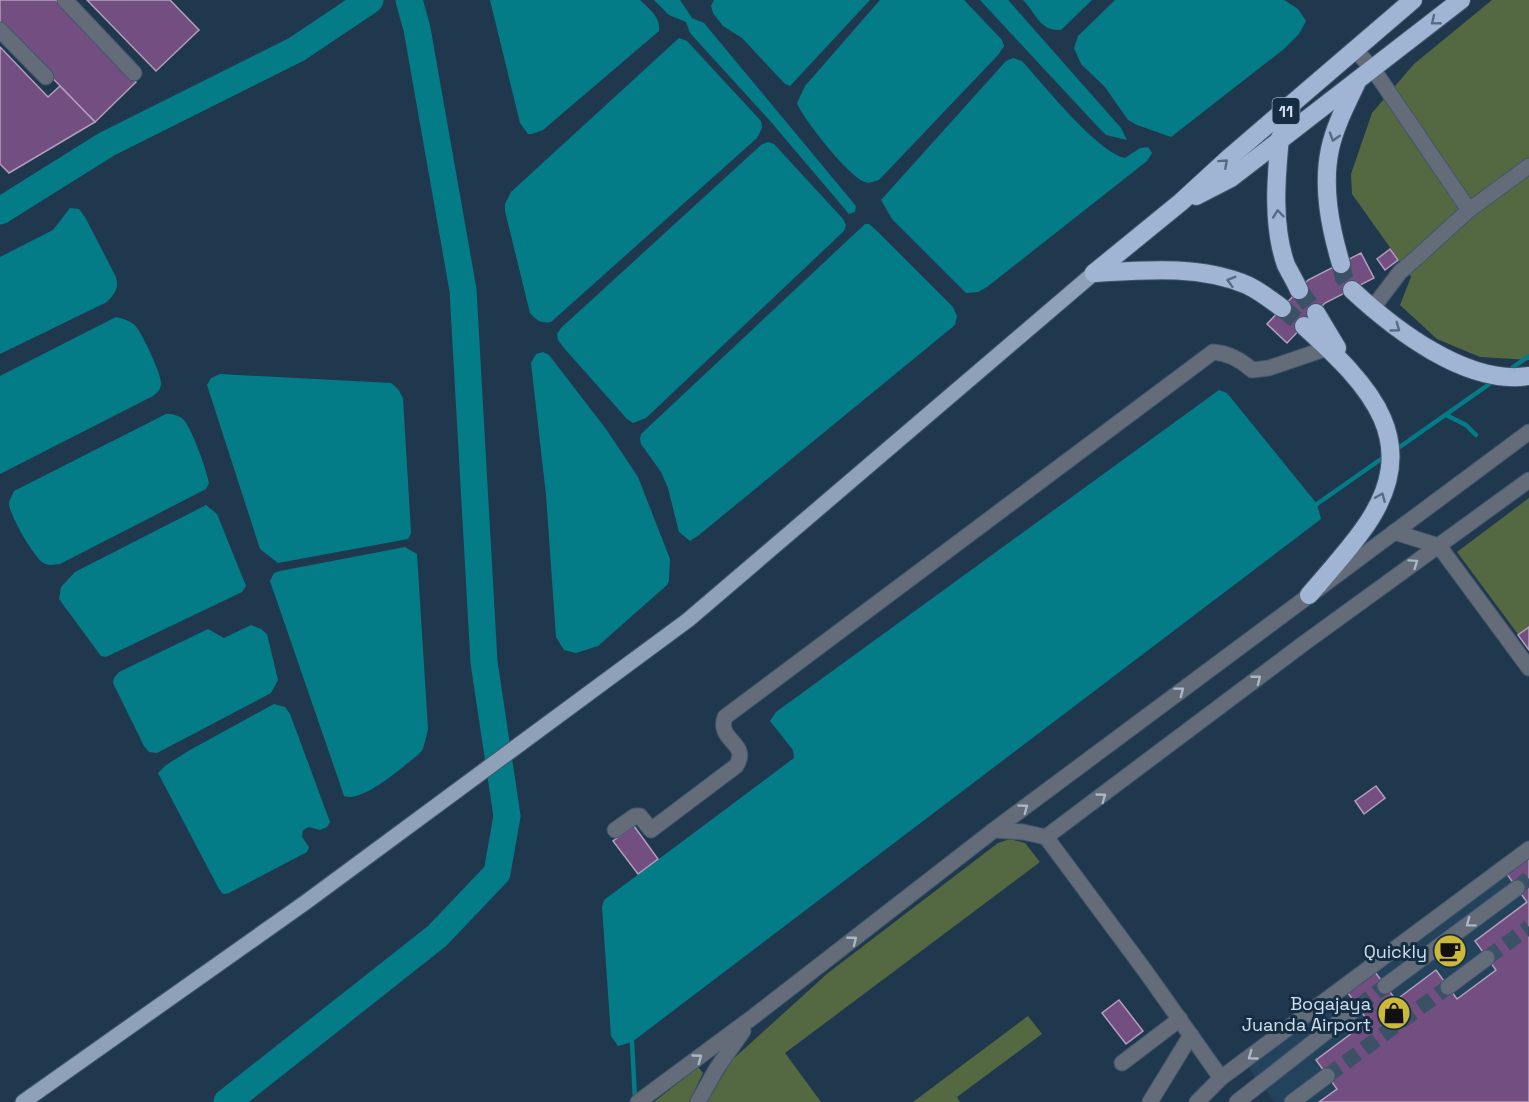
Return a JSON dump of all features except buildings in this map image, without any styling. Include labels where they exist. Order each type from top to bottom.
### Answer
[{"type":"highway","name":"11","points":[[1094,273],[1181,202],[1413,0]]},
{"type":"highway","name":"11","points":[[1181,202],[1231,178],[1461,0]]},
{"type":"highway","points":[[1341,264],[1326,197],[1330,150],[1341,116],[1356,83]]},
{"type":"highway","points":[[1293,105],[1280,138],[1275,188],[1281,248],[1299,290]]},
{"type":"highway","points":[[1094,273],[1147,269],[1186,270],[1246,285],[1264,294],[1282,308]]},
{"type":"highway","points":[[1352,290],[1399,331],[1436,354],[1484,373],[1524,377]]},
{"type":"highway","points":[[1309,595],[1363,531],[1384,494],[1389,471],[1390,436],[1381,412],[1310,319],[1328,348],[1355,378]]},
{"type":"main road","points":[[23,1102],[461,789],[688,620],[1094,273]]},
{"type":"street","points":[[64,0],[134,74]]},
{"type":"street","points":[[0,30],[46,77]]},
{"type":"street","points":[[1355,50],[1372,69],[1469,210]]},
{"type":"street","points":[[1372,309],[1400,272],[1469,210],[1529,166]]},
{"type":"street","points":[[615,830],[635,816],[640,816],[651,830],[736,766],[741,760],[741,751],[725,732],[722,725],[725,717],[1213,352],[1223,353],[1243,362],[1252,370],[1269,369],[1328,348]]},
{"type":"street","points":[[644,1097],[753,1017],[994,830],[1529,432]]},
{"type":"street","points":[[1046,837],[1303,644],[1529,480]]},
{"type":"street","points":[[1394,532],[1439,546],[1529,668]]},
{"type":"street","points":[[994,830],[1023,832],[1046,837],[1221,1078]]},
{"type":"street","points":[[1197,1102],[1221,1078],[1529,849]]},
{"type":"street","points":[[1385,986],[1517,888]]},
{"type":"street","points":[[1448,987],[1487,958]]},
{"type":"street","points":[[1238,1102],[1358,1007]]},
{"type":"street","points":[[698,1102],[730,1048],[753,1017]]},
{"type":"street","points":[[1122,1063],[1180,1019]]},
{"type":"street","points":[[1149,1102],[1191,1035]]},
{"type":"street","points":[[1292,1102],[1328,1076]]},
{"type":"shaded area","points":[[490,0],[640,0],[656,17],[659,31],[543,130],[528,134],[520,123]]},
{"type":"shaded area","points":[[654,0],[680,0],[692,18],[704,23],[856,206],[855,212],[849,214],[771,122],[690,33],[686,22],[669,15]]},
{"type":"shaded area","points":[[714,0],[870,0],[790,86],[785,84],[742,38],[723,26],[713,13],[711,6]]},
{"type":"shaded area","points":[[880,0],[964,0],[1002,40],[1004,46],[879,180],[869,183],[858,178],[838,159],[808,122],[797,103],[805,86]]},
{"type":"shaded area","points":[[980,0],[1008,0],[1121,128],[1127,140],[1106,135]]},
{"type":"shaded area","points":[[1023,0],[1092,0],[1061,30],[1054,30],[1043,25]]},
{"type":"shaded area","points":[[1115,0],[1284,0],[1298,9],[1306,21],[1299,34],[1284,49],[1171,137],[1128,120],[1105,87],[1081,64],[1074,48],[1078,36]]},
{"type":"shaded area","points":[[1492,0],[1529,0],[1529,360],[1480,357],[1437,339],[1400,305],[1411,277],[1352,194],[1351,174],[1372,113],[1414,64]]},
{"type":"shaded area","points":[[679,38],[687,41],[761,121],[762,128],[757,138],[551,322],[539,321],[530,313],[505,204],[511,192]]},
{"type":"shaded area","points":[[1013,58],[1022,61],[1071,116],[1100,144],[1113,153],[1125,158],[1140,148],[1148,147],[1152,153],[1147,161],[987,287],[978,292],[966,293],[892,219],[881,200],[1006,61]]},
{"type":"shaded area","points":[[768,142],[774,144],[843,219],[846,225],[844,231],[646,418],[633,423],[564,348],[557,334],[761,145]]},
{"type":"shaded area","points":[[70,208],[79,209],[85,217],[116,277],[116,290],[107,302],[0,354],[0,257],[53,230]]},
{"type":"shaded area","points":[[865,224],[869,224],[876,230],[953,307],[957,316],[955,325],[690,541],[679,532],[668,488],[661,472],[641,444],[641,434]]},
{"type":"shaded area","points":[[116,317],[130,322],[140,332],[161,379],[158,391],[153,396],[0,474],[0,376]]},
{"type":"shaded area","points":[[543,352],[549,355],[606,429],[638,477],[670,559],[667,585],[598,646],[576,653],[564,650],[556,637],[546,495],[531,363],[536,354]]},
{"type":"shaded area","points":[[220,374],[391,383],[398,389],[403,398],[411,533],[408,539],[278,563],[260,549],[207,385],[211,378]]},
{"type":"shaded area","points":[[1219,390],[1227,393],[1317,504],[1321,519],[632,1042],[618,1046],[611,1036],[602,907],[604,900],[794,758],[793,750],[770,721],[776,712]]},
{"type":"shaded area","points":[[166,414],[180,417],[188,426],[199,450],[209,483],[206,489],[60,564],[48,565],[42,562],[22,535],[10,510],[9,502],[14,491]]},
{"type":"shaded area","points":[[1529,498],[1529,649],[1457,552]]},
{"type":"shaded area","points":[[206,505],[217,514],[246,586],[242,592],[106,657],[101,656],[59,599],[61,587],[75,572]]},
{"type":"shaded area","points":[[405,547],[417,554],[428,729],[423,749],[393,775],[361,794],[352,797],[344,796],[270,581],[274,573],[280,571]]},
{"type":"shaded area","points":[[251,625],[267,634],[278,680],[271,693],[157,753],[149,752],[113,683],[114,678],[119,672],[208,629],[224,638]]},
{"type":"shaded area","points":[[274,704],[285,707],[290,714],[330,822],[327,827],[320,830],[309,827],[303,830],[302,837],[309,847],[307,852],[223,894],[158,773],[166,765],[190,750]]},
{"type":"shaded area","points":[[1010,839],[1025,843],[1040,862],[785,1053],[821,1102],[707,1102],[732,1060],[828,973],[998,843]]},
{"type":"shaded area","points":[[1529,851],[1529,1102],[1275,1102],[1247,1066]]},
{"type":"shaded area","points":[[1028,1016],[1042,1034],[957,1097],[960,1102],[913,1102]]},
{"type":"shaded area","points":[[698,1067],[703,1073],[689,1102],[654,1102]]},
{"type":"waterway","points":[[0,211],[107,144],[297,49],[370,0]]},
{"type":"waterway","points":[[227,1102],[437,936],[497,873],[507,816],[484,662],[463,290],[417,29],[409,0]]},
{"type":"waterway","points":[[1509,370],[1529,356]]},
{"type":"waterway","points":[[1394,451],[1495,380]]},
{"type":"waterway","points":[[1446,415],[1466,425],[1476,435]]},
{"type":"waterway","points":[[1317,504],[1384,457]]},
{"type":"waterway","points":[[632,1042],[635,1099]]},
{"type":"tunnel","points":[[1341,264],[1344,278],[1352,290]]},
{"type":"tunnel","points":[[1299,290],[1316,313]]},
{"type":"tunnel","points":[[1282,308],[1304,326]]},
{"type":"tunnel","points":[[1517,888],[1529,878]]},
{"type":"tunnel","points":[[1487,958],[1529,927]]},
{"type":"tunnel","points":[[1358,1007],[1385,986]]},
{"type":"tunnel","points":[[1327,1076],[1448,987]]},
{"type":"place","name":"Quickly","points":[[1450,951]]},
{"type":"place","name":"Bogajaya Juanda Airport","points":[[1394,1013]]}]
